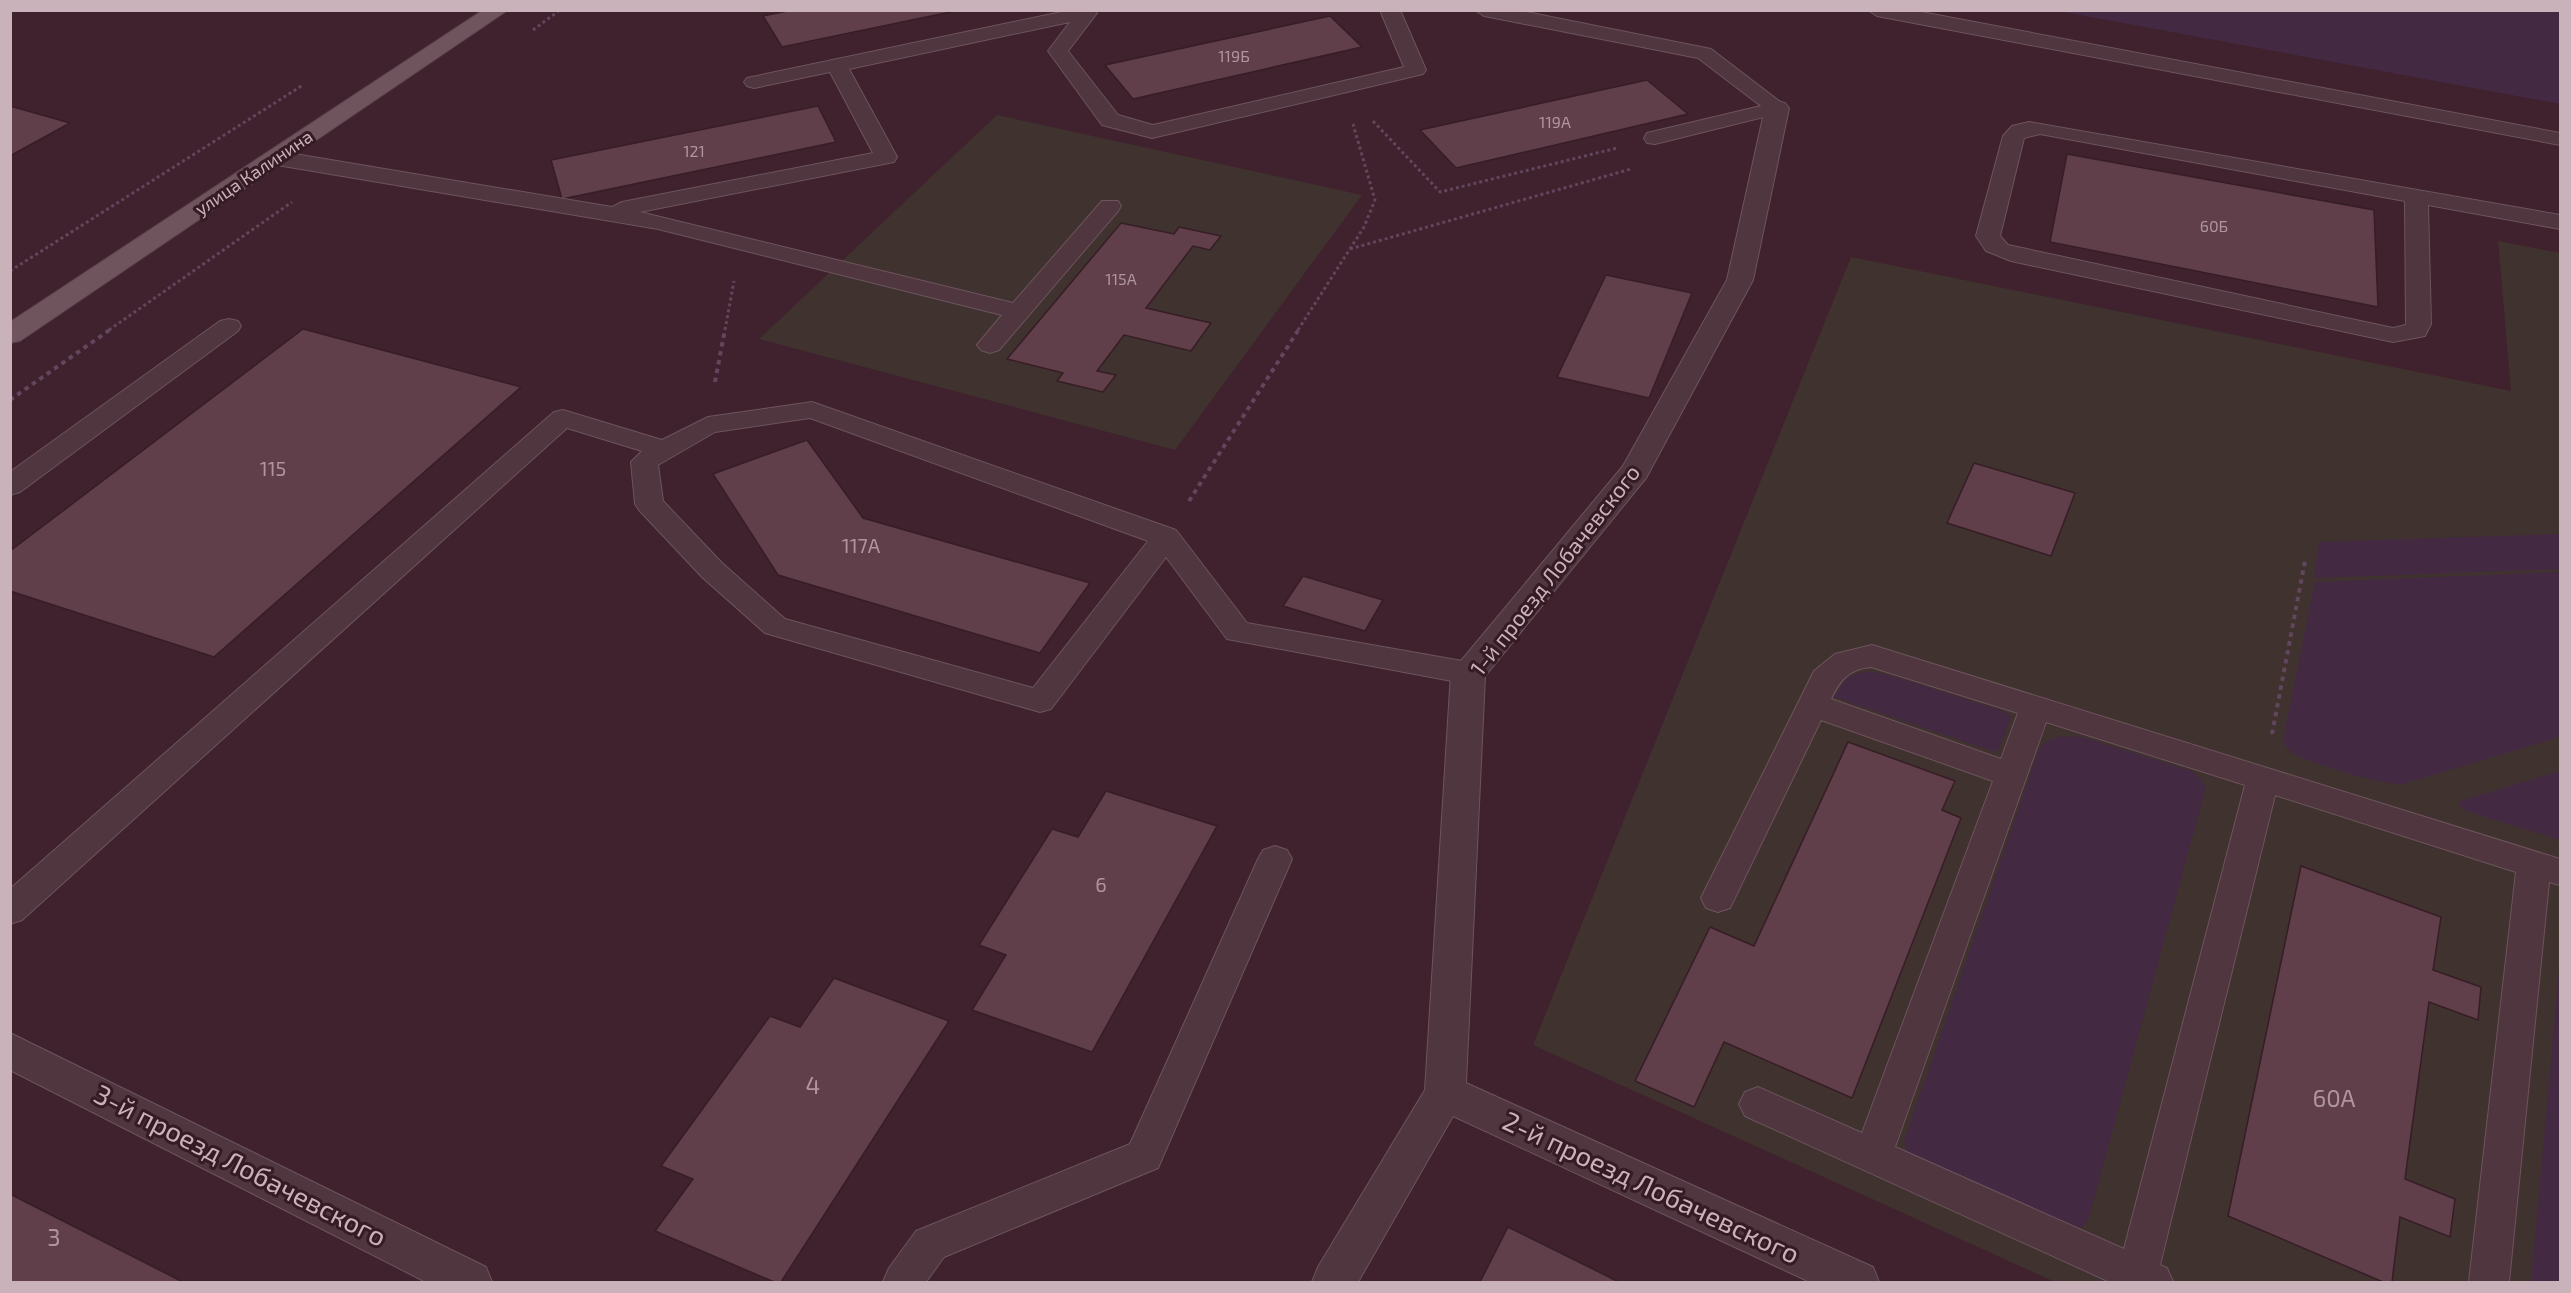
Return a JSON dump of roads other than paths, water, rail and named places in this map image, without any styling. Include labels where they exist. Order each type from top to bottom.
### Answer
[{"type":"main road","name":"улица Калинина","points":[[10,335],[498,10]]},
{"type":"street","name":"1-й проезд Лобачевского","points":[[1334,1282],[1445,1093],[1468,673],[1635,471],[1740,280],[1777,108]]},
{"type":"street","name":"3-й проезд Лобачевского","points":[[10,1050],[470,1282]]},
{"type":"street","name":"2-й проезд Лобачевского","points":[[1445,1093],[1857,1282]]},
{"type":"lane","points":[[1087,12],[1058,51],[1110,120],[1152,132],[1416,70],[1390,10]]},
{"type":"lane","points":[[1484,10],[1704,53],[1777,108]]},
{"type":"lane","points":[[1876,10],[2560,139]]},
{"type":"lane","points":[[754,82],[1087,12]]},
{"type":"lane","points":[[602,213],[886,157],[837,66]]},
{"type":"lane","points":[[1655,138],[1777,108]]},
{"type":"lane","points":[[2415,195],[2419,324],[2416,331],[2404,334],[2393,335],[2011,254],[1998,249],[1990,242],[1988,236],[2014,136],[2018,131],[2027,128],[2415,195],[2560,222]]},
{"type":"lane","points":[[277,158],[658,222],[1018,312]]},
{"type":"lane","points":[[990,345],[1110,206]]},
{"type":"lane","points":[[10,486],[229,326]]},
{"type":"lane","points":[[1166,537],[1040,701],[775,626],[712,570],[649,504],[644,462],[708,424],[812,410],[1166,537],[1238,632],[1468,673]]},
{"type":"lane","points":[[10,910],[563,418],[663,449]]},
{"type":"lane","points":[[1718,898],[1830,672],[1848,660],[1872,657],[2547,868],[2489,1282]]},
{"type":"lane","points":[[1813,705],[2012,774]]},
{"type":"lane","points":[[1873,1155],[2036,707]]},
{"type":"lane","points":[[1758,1104],[2145,1279],[2264,779]]},
{"type":"lane","points":[[903,1282],[930,1244],[1144,1156],[1275,859]]}]
